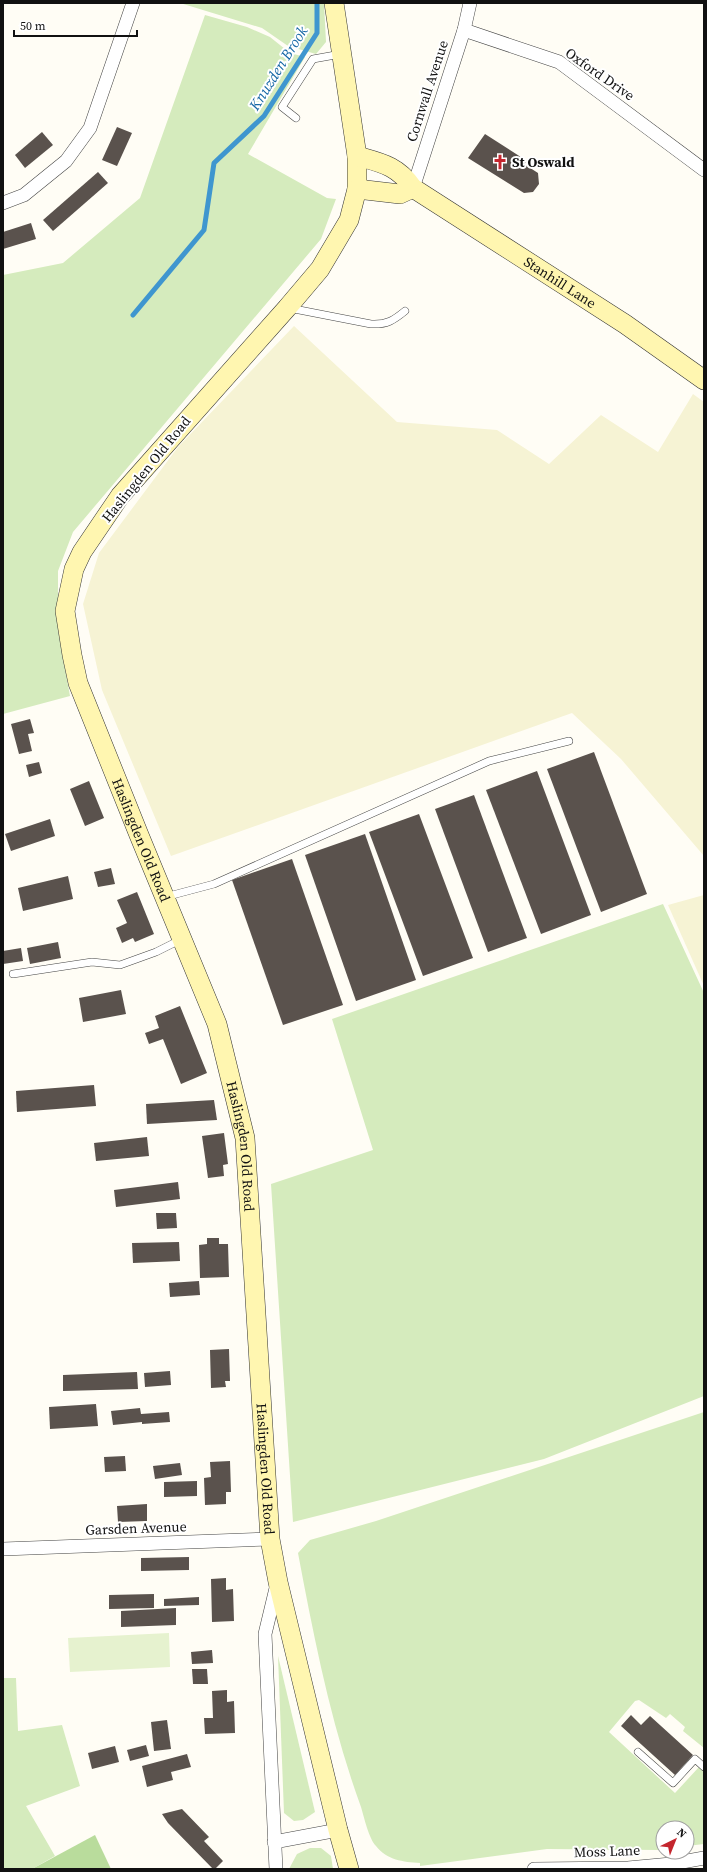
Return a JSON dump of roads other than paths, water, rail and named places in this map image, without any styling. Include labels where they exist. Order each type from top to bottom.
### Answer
[{"type":"main road","points":[[334,3],[357,156],[357,189],[400,194],[413,188]]},
{"type":"main road","name":"Stanhill Lane","points":[[357,156],[379,162],[405,176],[413,188],[625,324],[704,380]]},
{"type":"main road","name":"Haslingden Old Road","points":[[349,1869],[338,1830],[278,1582],[270,1539],[245,1138],[217,1024],[78,683],[65,611],[74,569],[82,552],[120,496],[320,269],[342,233],[351,213],[357,189]]},
{"type":"street","points":[[3,203],[24,196],[66,161],[90,128],[133,3]]},
{"type":"street","name":"Cornwall Avenue","points":[[413,188],[464,30],[470,3]]},
{"type":"street","name":"Oxford Drive","points":[[464,30],[560,62],[704,170]]},
{"type":"street","name":"Garsden Avenue","points":[[3,1549],[270,1539]]},
{"type":"street","name":"Haslingden Old Road","points":[[276,1869],[265,1634],[278,1582]]},
{"type":"street","points":[[274,1842],[338,1830]]},
{"type":"street","name":"Moss Lane","points":[[534,1869],[628,1868],[671,1864],[704,1858]]},
{"type":"lane","points":[[296,118],[282,107],[313,59],[341,54]]},
{"type":"lane","points":[[287,308],[377,324],[393,321],[405,311]]},
{"type":"lane","points":[[165,897],[214,884],[489,761],[569,741]]},
{"type":"lane","points":[[13,974],[92,962],[120,965],[156,952],[182,939]]},
{"type":"lane","points":[[638,1752],[673,1783],[695,1759],[704,1767]]},
{"type":"waterway","name":"Knuzden Brook","points":[[133,315],[204,230],[214,163],[264,116],[317,33],[317,3]]},
{"type":"place","name":"St Oswald","points":[[500,162]]}]
